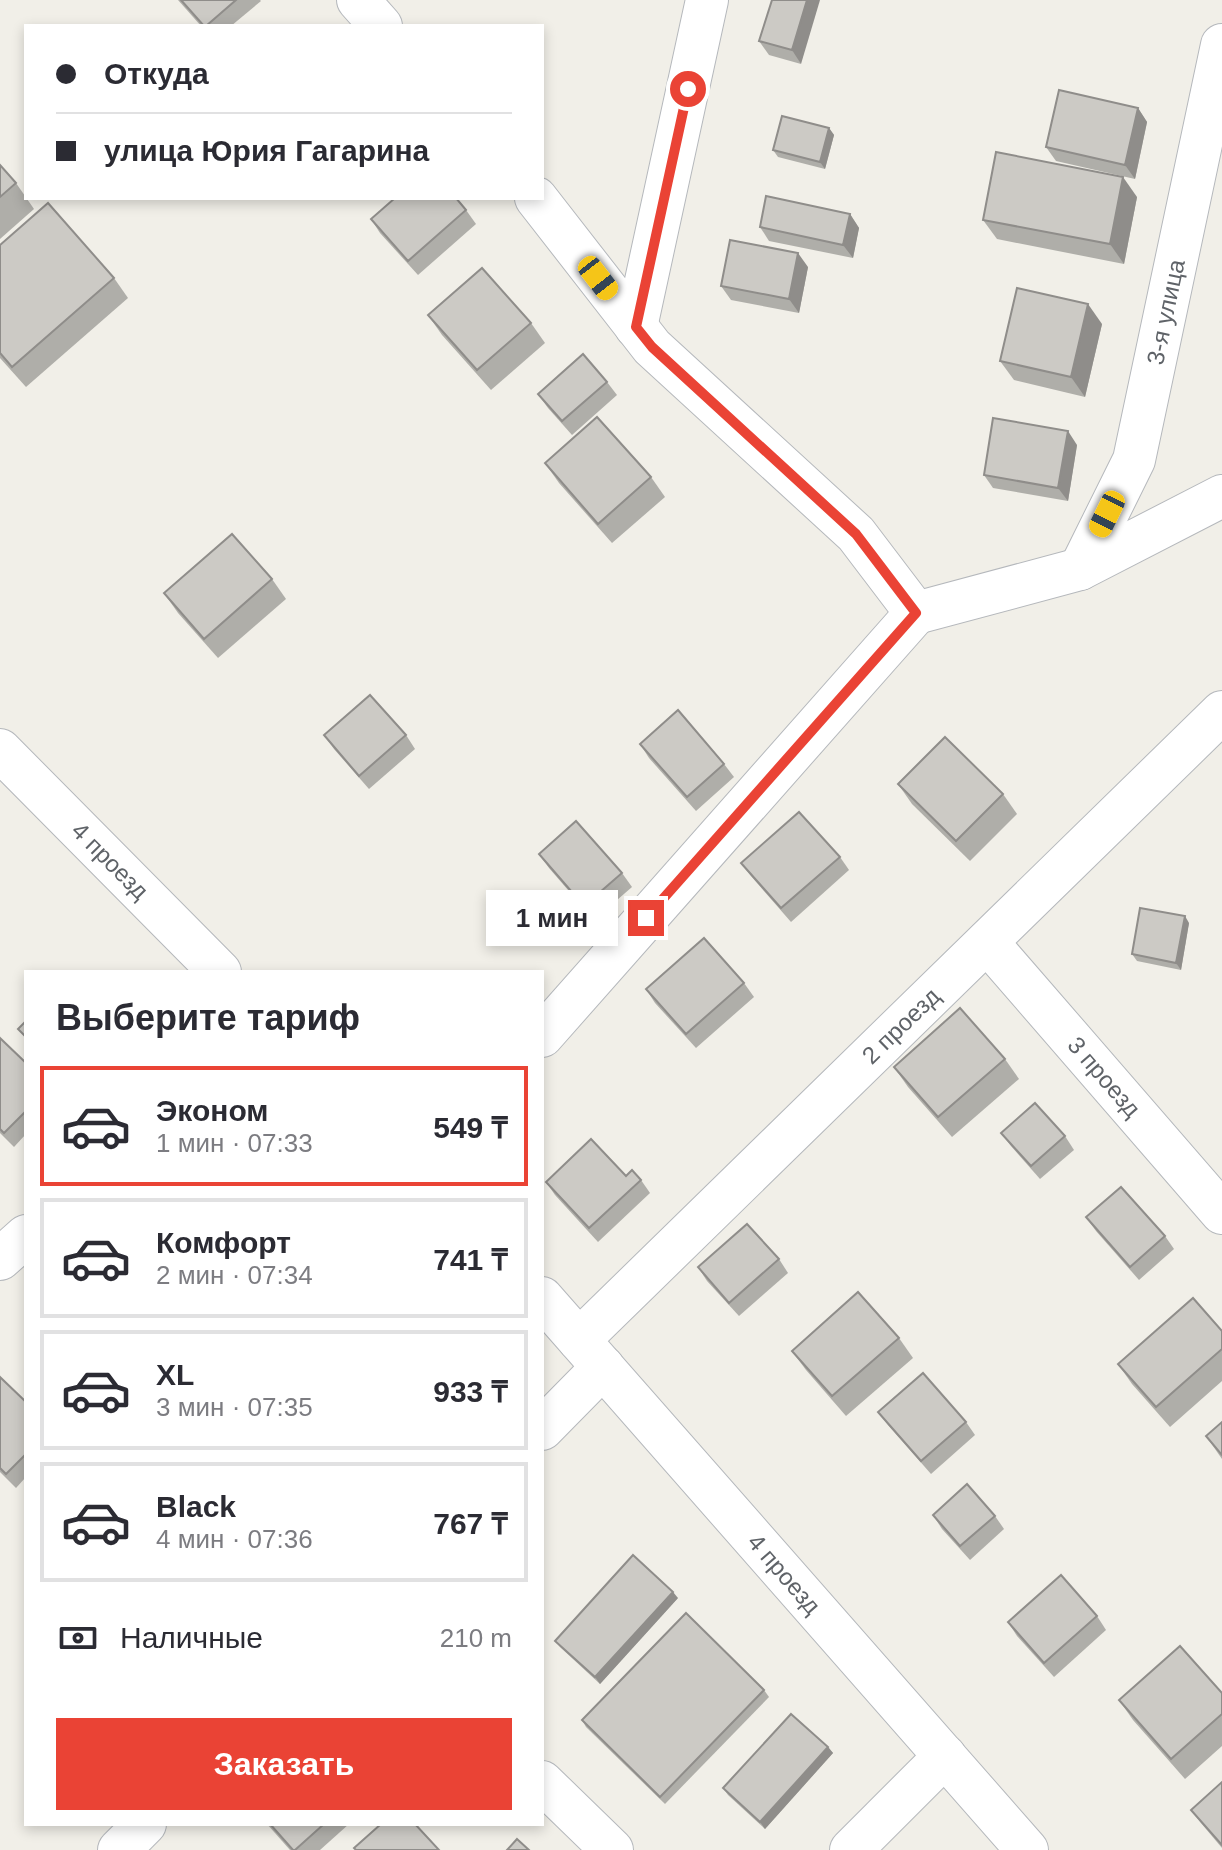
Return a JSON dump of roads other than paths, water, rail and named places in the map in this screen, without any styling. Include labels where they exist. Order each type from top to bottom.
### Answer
[{"type":"street","points":[[358,0],[379,24]]},
{"type":"street","points":[[636,327],[707,0]]},
{"type":"street","name":"3-я улица","points":[[1080,569],[1134,460],[1222,45]]},
{"type":"street","points":[[538,200],[652,347],[856,534],[916,613]]},
{"type":"street","points":[[544,1034],[916,613],[1080,569],[1222,496]]},
{"type":"street","name":"2 проезд","points":[[544,1426],[591,1354],[987,942],[1222,712]]},
{"type":"street","name":"4 проезд","points":[[0,750],[218,970]]},
{"type":"street","name":"3 проезд","points":[[987,942],[1222,1213]]},
{"type":"street","points":[[0,1259],[24,1238]]},
{"type":"street","name":"4 проезд","points":[[544,1300],[1027,1850]]},
{"type":"street","points":[[851,1850],[945,1756]]},
{"type":"street","points":[[544,1784],[612,1850]]},
{"type":"street","points":[[119,1850],[143,1826]]}]
